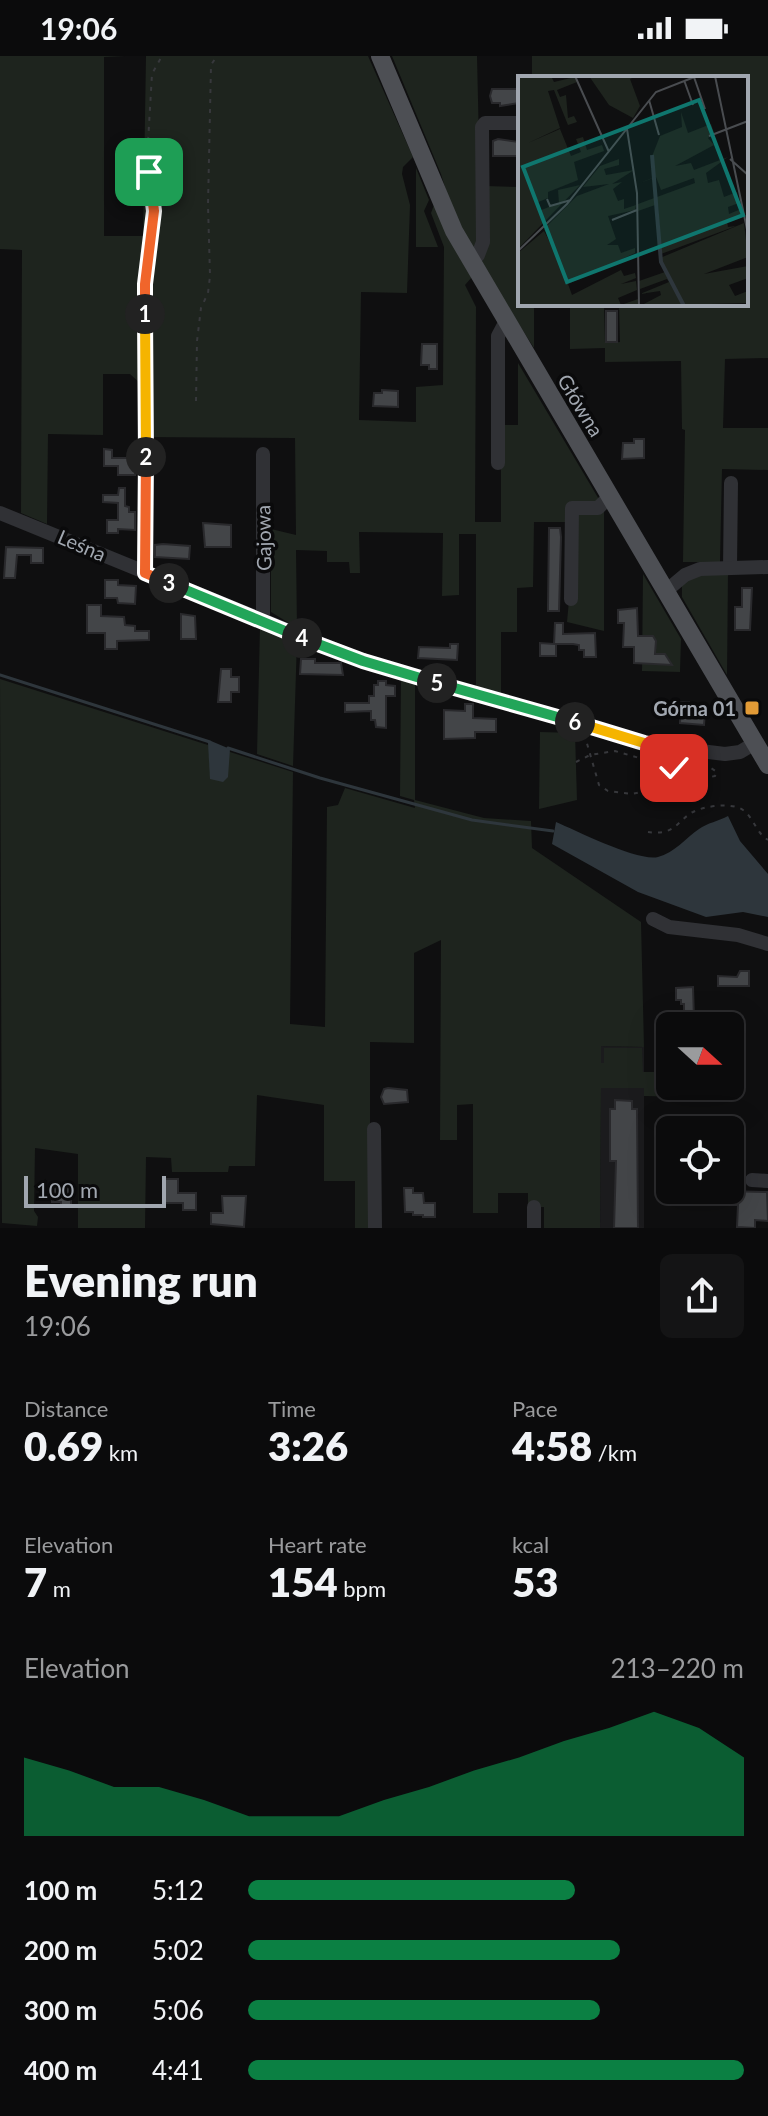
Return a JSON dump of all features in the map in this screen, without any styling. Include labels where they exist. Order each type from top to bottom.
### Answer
[{"type":"main road","name":"Główna","points":[[380,56],[444,209],[472,263],[768,765]]},
{"type":"street","points":[[472,263],[483,242],[482,127],[485,123],[518,123]]},
{"type":"street","points":[[498,463],[498,336],[506,321]]},
{"type":"street","points":[[145,573],[146,443]]},
{"type":"street","name":"Gajowa","points":[[263,454],[263,621]]},
{"type":"street","points":[[730,568],[731,483]]},
{"type":"street","points":[[571,599],[572,508],[598,508],[610,496]]},
{"type":"street","name":"Leśna","points":[[0,513],[363,661],[644,743],[732,754],[755,743]]},
{"type":"street","points":[[666,591],[685,575],[700,569],[768,567]]},
{"type":"street","points":[[653,919],[669,927],[738,935],[768,944]]},
{"type":"street","points":[[374,1129],[375,1228]]},
{"type":"street","points":[[752,1180],[768,1181]]},
{"type":"street","points":[[534,1207],[534,1228]]},
{"type":"path","points":[[146,443],[145,284],[154,211],[148,142],[152,74],[162,56]]},
{"type":"path","points":[[196,401],[197,341],[201,308],[208,293],[210,276],[211,65],[217,56]]},
{"type":"path","points":[[576,762],[590,755],[615,751],[674,768],[711,768],[717,772],[715,776],[632,794],[608,791],[599,785],[590,755],[581,724]]},
{"type":"path","points":[[675,783],[676,749]]},
{"type":"path","points":[[648,832],[664,833],[691,812],[732,806],[744,810],[768,840]]},
{"type":"shaded area","points":[[0,56],[125,56],[104,57],[104,236],[143,236],[146,56],[368,56],[413,157],[403,167],[402,174],[410,205],[407,293],[361,292],[359,420],[416,422],[416,387],[443,385],[444,247],[431,213],[434,205],[472,277],[465,285],[476,307],[475,522],[501,522],[501,425],[518,425],[518,363],[600,501],[568,522],[534,522],[533,587],[517,588],[517,632],[501,632],[501,695],[476,687],[476,534],[459,534],[459,595],[442,596],[443,533],[359,532],[360,573],[350,573],[349,562],[327,562],[327,551],[296,550],[297,628],[271,612],[271,529],[296,535],[295,438],[142,437],[142,385],[130,374],[103,374],[103,435],[48,434],[47,524],[21,513],[22,250],[0,249]]},
{"type":"shaded area","points":[[392,56],[477,56],[481,230],[475,252],[453,213],[441,174]]},
{"type":"shaded area","points":[[532,56],[768,56],[768,358],[725,359],[723,428],[768,428],[768,470],[722,469],[720,562],[683,562],[685,430],[682,429],[681,361],[605,362],[605,348],[570,349],[570,306],[604,306],[605,343],[620,342],[619,306],[748,306],[748,76],[532,76]]},
{"type":"shaded area","points":[[416,168],[429,200],[424,211],[438,247],[416,247]]},
{"type":"shaded area","points":[[485,186],[518,187],[518,306],[534,306],[534,348],[481,265],[484,256]]},
{"type":"shaded area","points":[[604,509],[604,631],[567,622],[577,515]]},
{"type":"shaded area","points":[[728,573],[727,675],[682,597],[682,580]]},
{"type":"shaded area","points":[[643,574],[681,639],[680,672],[642,671]]},
{"type":"shaded area","points":[[260,626],[297,640],[293,766],[257,754]]},
{"type":"shaded area","points":[[401,677],[415,681],[415,800],[484,818],[531,821],[532,848],[641,922],[644,1047],[601,1046],[601,1063],[604,1063],[604,1048],[642,1048],[643,1072],[656,1072],[656,1096],[644,1096],[644,1088],[601,1088],[600,1228],[544,1228],[544,1207],[528,1207],[528,1193],[498,1193],[498,1213],[473,1213],[473,1104],[457,1105],[457,1140],[440,1140],[441,940],[414,953],[414,1043],[370,1042],[370,1228],[355,1228],[355,1181],[324,1181],[324,1105],[257,1095],[255,1166],[229,1166],[228,1172],[172,1172],[171,1158],[146,1157],[145,1228],[78,1228],[78,1154],[35,1148],[34,1211],[38,1217],[37,1226],[2,1223],[0,679],[293,772],[290,1024],[325,1027],[327,807],[338,805],[345,788],[415,808],[414,800],[400,796]]},
{"type":"shaded area","points":[[540,732],[575,733],[577,800],[539,809]]},
{"type":"shaded area","points":[[211,741],[230,749],[228,777],[223,782],[210,779],[208,743]]},
{"type":"shaded area","points":[[728,816],[740,841],[768,874],[768,917],[743,912],[706,917],[638,892],[552,844],[556,822],[637,855],[658,857],[675,849],[702,827]]},
{"type":"shaded area","points":[[601,1046],[644,1047],[644,1228],[600,1228]]},
{"type":"building","points":[[492,89],[518,89],[518,103],[500,106],[500,103],[492,103]]},
{"type":"building","points":[[493,141],[518,142],[518,156],[493,156]]},
{"type":"building","points":[[606,311],[617,311],[617,342],[606,342]]},
{"type":"building","points":[[422,344],[437,344],[437,369],[421,365]]},
{"type":"building","points":[[382,390],[398,391],[398,407],[373,406],[374,393],[382,393]]},
{"type":"building","points":[[634,439],[644,439],[644,458],[622,459],[623,443],[634,443]]},
{"type":"building","points":[[104,449],[112,450],[112,458],[135,458],[135,475],[118,475],[118,466],[104,466]]},
{"type":"building","points":[[119,488],[125,488],[125,506],[129,507],[129,512],[135,512],[135,530],[118,529],[118,533],[107,533],[107,520],[118,520],[118,503],[103,502],[103,495],[118,495]]},
{"type":"building","points":[[203,523],[231,525],[231,547],[205,547]]},
{"type":"building","points":[[549,528],[560,528],[559,611],[548,611]]},
{"type":"building","points":[[155,545],[190,546],[189,559],[155,557]]},
{"type":"building","points":[[6,547],[43,548],[43,563],[31,563],[31,555],[17,555],[15,578],[4,578]]},
{"type":"building","points":[[105,580],[118,580],[118,585],[136,586],[135,604],[105,598]]},
{"type":"building","points":[[742,588],[752,588],[750,630],[735,630],[735,607],[742,607]]},
{"type":"building","points":[[87,605],[101,605],[101,616],[124,617],[125,625],[135,626],[135,631],[149,631],[149,640],[117,641],[117,649],[105,649],[105,633],[87,633]]},
{"type":"building","points":[[637,608],[638,636],[653,636],[656,641],[655,654],[665,654],[672,665],[634,663],[634,647],[623,647],[624,623],[618,623],[618,610]]},
{"type":"building","points":[[181,614],[195,616],[196,639],[181,639]]},
{"type":"building","points":[[555,623],[563,623],[563,634],[595,633],[596,657],[584,657],[584,650],[573,644],[556,644],[556,656],[540,656],[540,643],[554,644]]},
{"type":"building","points":[[450,644],[458,644],[457,660],[418,658],[419,647],[450,648]]},
{"type":"building","points":[[301,659],[315,659],[315,663],[341,663],[343,675],[300,674]]},
{"type":"building","points":[[221,669],[231,669],[231,677],[239,677],[239,692],[231,692],[231,702],[218,702]]},
{"type":"building","points":[[378,681],[395,686],[395,696],[386,696],[386,728],[376,727],[375,720],[371,720],[371,711],[345,712],[345,703],[369,703],[369,696],[374,696],[374,685],[378,685]]},
{"type":"building","points":[[681,702],[689,702],[689,711],[705,712],[704,725],[680,723]]},
{"type":"building","points":[[465,704],[473,704],[473,718],[496,719],[496,732],[475,732],[475,738],[444,739],[444,710],[465,711]]},
{"type":"building","points":[[740,971],[749,971],[749,986],[718,986],[718,976],[737,977]]},
{"type":"building","points":[[693,987],[694,1012],[684,1012],[684,1004],[676,1000],[676,988]]},
{"type":"building","points":[[384,1089],[407,1090],[408,1102],[384,1104],[381,1097]]},
{"type":"building","points":[[615,1100],[632,1101],[632,1109],[637,1109],[638,1228],[614,1228],[616,1161],[610,1161],[610,1109],[615,1109]]},
{"type":"building","points":[[165,1179],[178,1179],[178,1193],[196,1193],[196,1210],[183,1210],[183,1203],[165,1203]]},
{"type":"building","points":[[71,1185],[71,1206],[52,1202],[52,1186]]},
{"type":"building","points":[[404,1188],[413,1188],[413,1193],[423,1193],[424,1203],[435,1203],[435,1217],[405,1212]]},
{"type":"building","points":[[744,1191],[767,1192],[768,1221],[755,1220],[755,1228],[737,1227],[738,1205],[724,1205],[744,1204]]},
{"type":"building","points":[[222,1196],[246,1196],[244,1227],[211,1224],[211,1213],[223,1213]]},
{"type":"waterway","points":[[0,675],[210,742]]},
{"type":"waterway","points":[[228,748],[320,778],[472,820],[553,831]]},
{"type":"place","name":"Górna 01","points":[[752,708]]},
{"type":"route","points":[[149,172],[154,211],[145,284],[145,573],[363,661],[644,743],[676,749],[674,768]]}]
